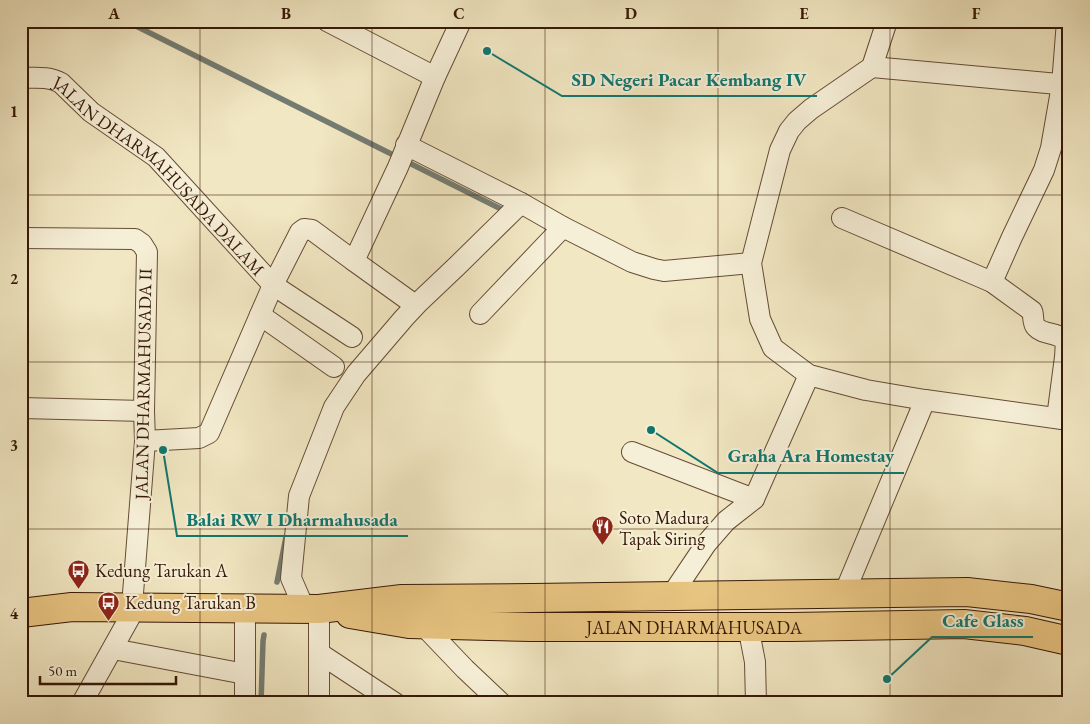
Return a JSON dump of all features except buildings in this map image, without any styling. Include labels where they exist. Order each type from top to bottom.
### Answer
[{"type":"main road","name":"JALAN DHARMAHUSADA","points":[[21,613],[72,607],[132,606],[311,609],[402,599],[967,592],[1031,599],[1069,607]]},
{"type":"main road","name":"JALAN DHARMAHUSADA","points":[[21,598],[72,607]]},
{"type":"main road","name":"JALAN DHARMAHUSADA","points":[[311,609],[409,624],[531,627],[964,624],[1025,631],[1069,641]]},
{"type":"street","points":[[327,21],[435,77]]},
{"type":"street","points":[[354,261],[461,21]]},
{"type":"street","points":[[842,218],[992,282],[1032,311],[1036,327],[1062,336],[1066,341],[1063,419],[866,390],[809,375],[773,348],[760,318],[752,263],[780,150],[789,131],[797,121],[811,109],[872,67],[887,21]]},
{"type":"street","points":[[992,282],[1049,156],[1065,85],[1067,21]]},
{"type":"street","points":[[872,67],[1065,85]]},
{"type":"street","name":"JALAN DHARMAHUSADA DALAM","points":[[30,78],[48,78],[61,83],[91,112],[156,157],[273,285],[352,337]]},
{"type":"street","points":[[402,154],[521,203],[632,262],[658,270],[752,263]]},
{"type":"street","points":[[319,703],[319,653],[311,609],[291,578],[299,496],[334,407],[356,374],[409,312],[521,203]]},
{"type":"street","points":[[480,314],[563,227]]},
{"type":"street","points":[[145,441],[199,438],[209,433],[273,285],[300,232],[304,229],[312,230],[411,302]]},
{"type":"street","name":"JALAN DHARMAHUSADA II","points":[[21,238],[135,240],[142,244],[147,252],[145,441],[132,606],[130,617],[83,702]]},
{"type":"street","points":[[260,315],[334,367]]},
{"type":"street","points":[[671,596],[711,538],[726,521],[754,499],[809,375]]},
{"type":"street","points":[[844,594],[925,400]]},
{"type":"street","points":[[21,408],[144,411]]},
{"type":"street","points":[[632,452],[754,499]]},
{"type":"street","points":[[736,595],[755,662],[756,703]]},
{"type":"street","points":[[244,608],[245,703]]},
{"type":"street","points":[[422,624],[501,703]]},
{"type":"street","points":[[113,649],[245,674]]},
{"type":"street","points":[[319,653],[395,703]]},
{"type":"waterway","points":[[126,21],[507,212]]},
{"type":"waterway","points":[[277,582],[286,537]]},
{"type":"waterway","points":[[261,703],[264,635]]},
{"type":"place","name":"SD Negeri Pacar Kembang IV","points":[[487,51]]},
{"type":"place","name":"Graha Ara Homestay","points":[[651,430]]},
{"type":"place","name":"Balai RW I Dharmahusada","points":[[163,450]]},
{"type":"place","name":"Soto Madura Tapak Siring","points":[[603,546]]},
{"type":"place","name":"Kedung Tarukan A","points":[[79,589]]},
{"type":"place","name":"Kedung Tarukan B","points":[[109,621]]},
{"type":"place","name":"Cafe Glass","points":[[887,679]]}]
